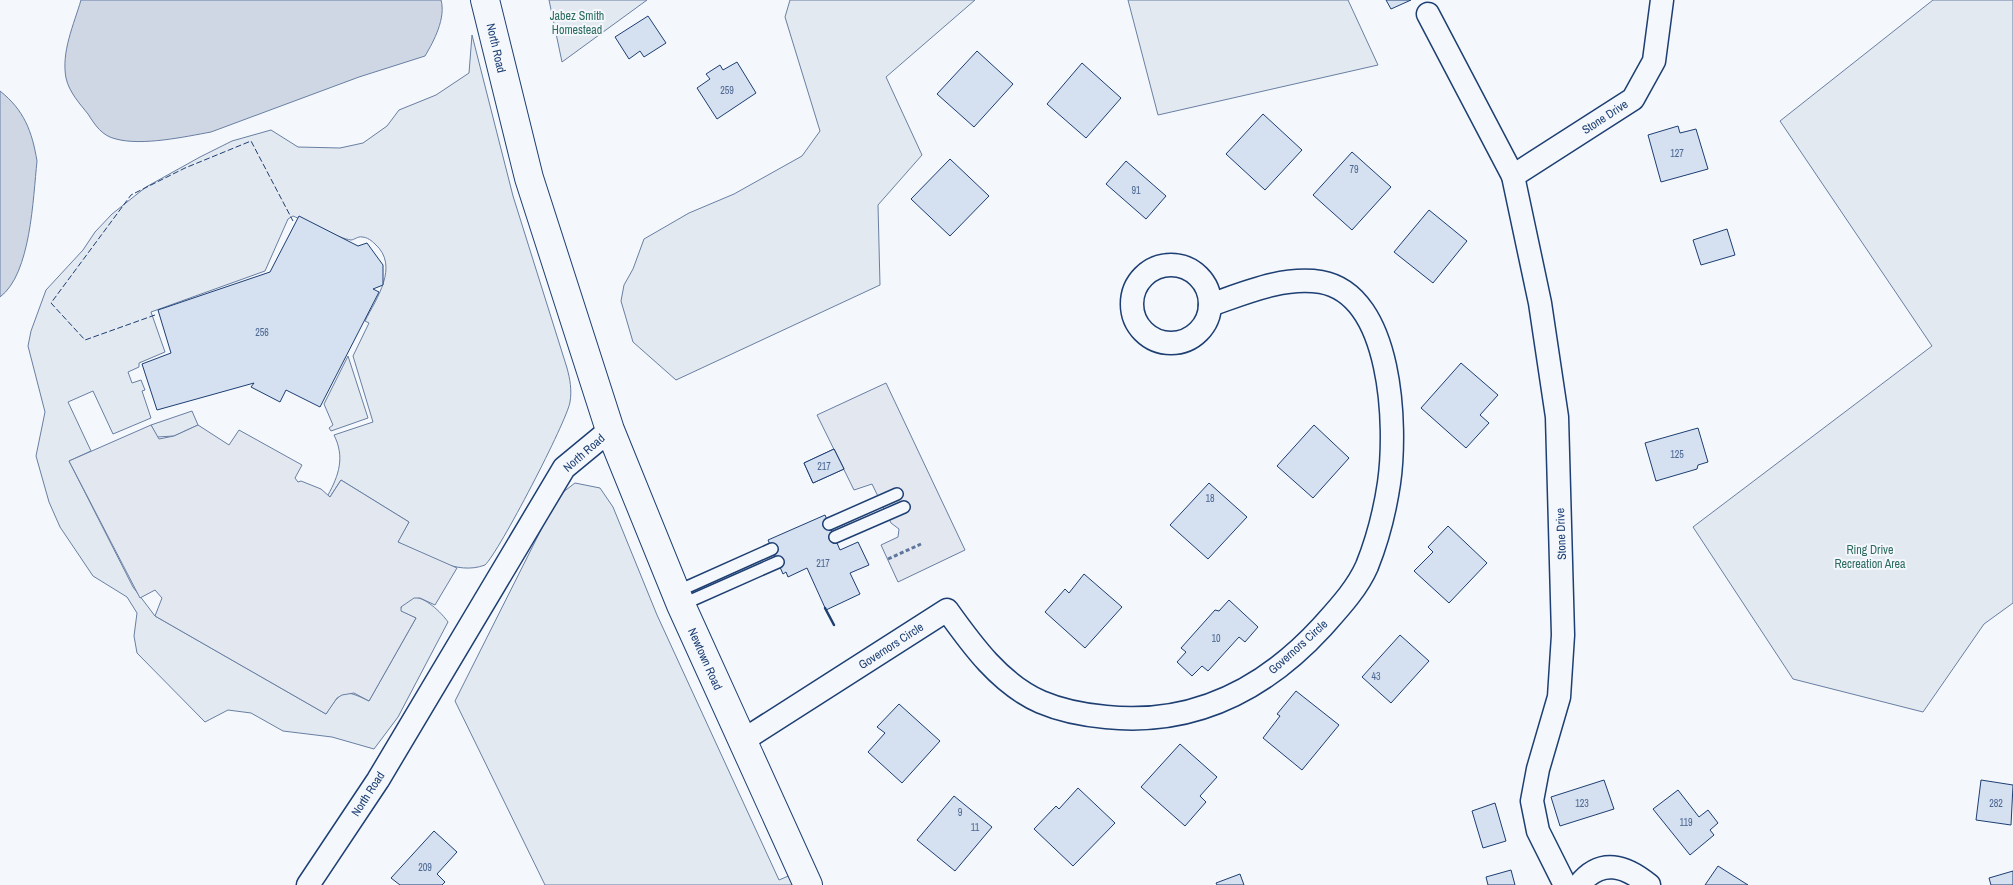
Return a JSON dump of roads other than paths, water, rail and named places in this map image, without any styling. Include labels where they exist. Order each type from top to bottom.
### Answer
[{"type":"main road","name":"North Road","points":[[485,0],[529,178],[610,430]]},
{"type":"main road","name":"Newtown Road","points":[[610,430],[678,598],[808,885]]},
{"type":"street","name":"Stone Drive","points":[[1513,176],[1633,99],[1654,61],[1662,0]]},
{"type":"street","name":"Stone Drive","points":[[1428,14],[1513,176],[1540,303],[1557,416],[1561,540],[1561,683],[1560,697],[1538,769],[1532,801],[1538,830],[1565,885]]},
{"type":"street","name":"Governors Circle","points":[[742,741],[947,610],[972,644],[1007,681],[1039,701],[1066,711],[1129,719],[1156,718],[1188,713],[1223,700],[1251,686],[1274,671],[1310,639],[1342,604],[1366,567],[1384,508],[1389,483],[1392,447],[1388,390],[1378,340],[1372,326],[1360,308],[1344,292],[1322,282],[1299,281],[1278,284],[1210,305]]},
{"type":"street","name":"North Road","points":[[308,885],[378,780],[564,468],[610,430]]},
{"type":"street","points":[[1579,885],[1586,876],[1603,868],[1617,866],[1634,873],[1649,885]]},
{"type":"lane","points":[[829,524],[897,494]]},
{"type":"lane","points":[[835,537],[904,507]]},
{"type":"lane","points":[[678,598],[772,549]]},
{"type":"lane","points":[[678,598],[778,562]]},
{"type":"park label","name":"Jabez Smith Homestead","points":[[577,23]]},
{"type":"park label","name":"Ring Drive Recreation Area","points":[[1870,557]]}]
